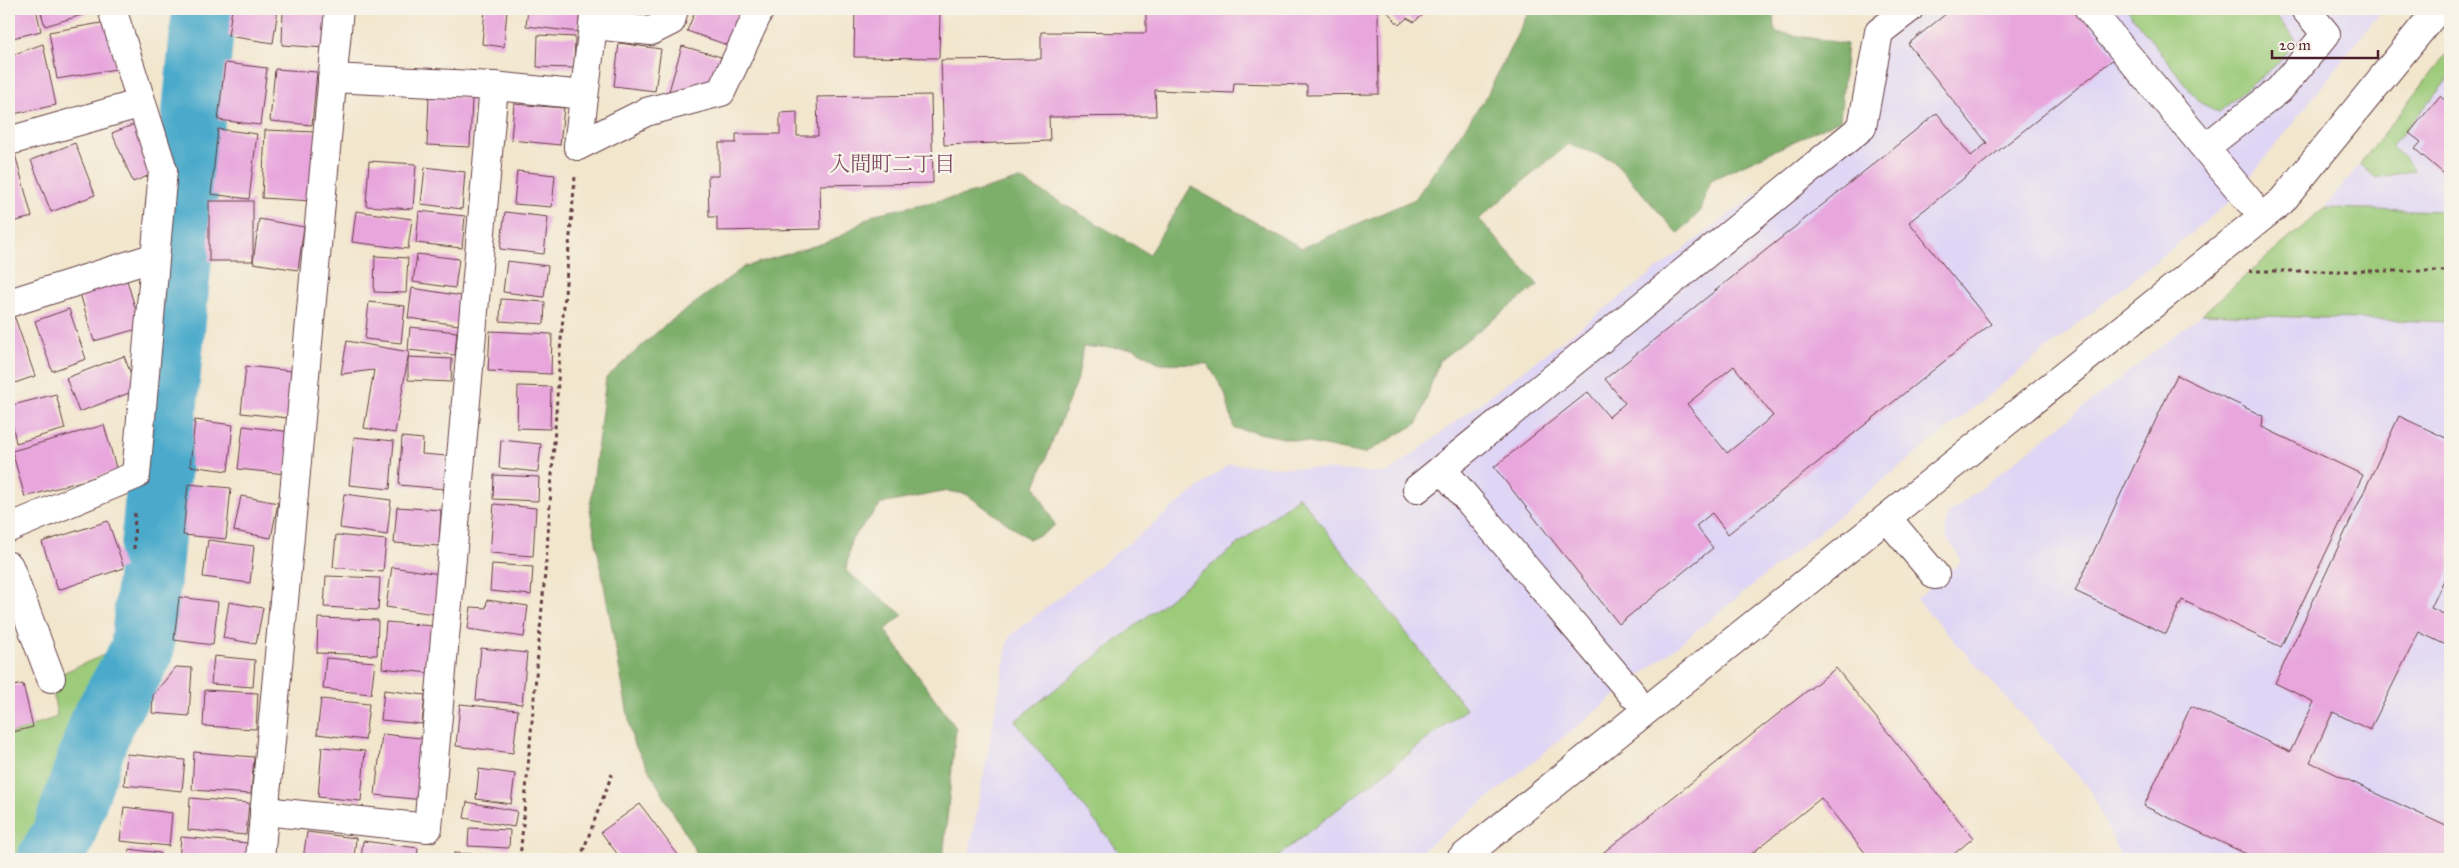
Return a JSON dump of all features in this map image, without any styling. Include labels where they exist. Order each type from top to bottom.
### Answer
[{"type":"street","points":[[9,528],[136,475],[163,170],[112,9]]},
{"type":"street","points":[[260,859],[339,9]]},
{"type":"street","points":[[578,146],[595,17],[651,31],[671,20],[674,9]]},
{"type":"street","points":[[578,146],[646,112],[721,92],[760,9]]},
{"type":"street","points":[[1417,489],[1862,126],[1879,32],[1909,9]]},
{"type":"street","points":[[2089,9],[2206,147],[2249,201]]},
{"type":"street","points":[[2206,147],[2278,90],[2326,34],[2305,9]]},
{"type":"street","points":[[1461,859],[2282,201],[2438,9]]},
{"type":"street","points":[[332,78],[494,86],[584,95]]},
{"type":"street","points":[[264,811],[428,828],[494,86]]},
{"type":"street","points":[[9,140],[142,103]]},
{"type":"street","points":[[9,303],[155,257]]},
{"type":"street","points":[[1442,468],[1633,696]]},
{"type":"street","points":[[1887,518],[1935,575]]},
{"type":"street","points":[[9,566],[51,678]]},
{"type":"path","points":[[520,859],[546,559],[560,352],[578,146]]},
{"type":"path","points":[[2243,271],[2450,271]]},
{"type":"path","points":[[580,859],[581,851],[612,774]]},
{"type":"shaded area","points":[[1887,9],[2383,9],[2232,200],[1412,859],[968,859],[1009,637],[1229,464],[1388,473],[1849,124],[1863,27]]},
{"type":"shaded area","points":[[2450,77],[2450,211],[2324,208],[2360,164],[2376,178],[2415,170],[2392,146]]},
{"type":"shaded area","points":[[2202,314],[2450,322],[2450,859],[2122,859],[2089,788],[1916,599],[1962,561],[1945,535],[1948,514]]},
{"type":"green space","points":[[1530,9],[1774,9],[1775,32],[1847,44],[1840,120],[1711,180],[1699,213],[1678,234],[1613,160],[1568,144],[1479,219],[1538,285],[1439,361],[1418,423],[1364,454],[1234,428],[1225,393],[1208,364],[1159,363],[1134,348],[1083,347],[1078,377],[1035,486],[1055,525],[1043,534],[1029,539],[966,494],[947,491],[881,504],[851,540],[846,571],[903,615],[885,630],[956,728],[943,859],[700,859],[633,742],[590,509],[606,378],[664,326],[744,267],[834,240],[875,214],[965,195],[1020,179],[1149,254],[1191,187],[1302,248],[1415,199],[1486,97]]},
{"type":"green space","points":[[2127,9],[2271,9],[2296,40],[2276,65],[2219,112],[2199,102]]},
{"type":"green space","points":[[2450,49],[2450,77],[2392,146],[2416,170],[2376,178],[2360,164]]},
{"type":"green space","points":[[2324,208],[2450,211],[2450,322],[2202,314]]},
{"type":"green space","points":[[1299,496],[1466,709],[1274,859],[1125,859],[1015,721]]},
{"type":"green space","points":[[136,641],[94,718],[53,823],[29,859],[9,859],[9,734],[57,717],[51,678]]},
{"type":"building","points":[[9,9],[36,9],[41,31],[9,39]]},
{"type":"building","points":[[40,9],[102,9],[45,26]]},
{"type":"building","points":[[232,9],[278,9],[273,43],[228,36]]},
{"type":"building","points":[[283,9],[327,9],[325,48],[282,45]]},
{"type":"building","points":[[485,9],[507,9],[504,47],[482,44]]},
{"type":"building","points":[[528,9],[580,9],[578,32],[526,26]]},
{"type":"building","points":[[696,9],[725,9],[745,16],[733,47],[687,31]]},
{"type":"building","points":[[855,9],[940,9],[939,58],[854,57]]},
{"type":"building","points":[[1146,9],[1378,9],[1379,94],[1307,95],[1307,85],[1234,83],[1233,93],[1155,90],[1156,116],[1049,117],[1050,141],[944,145],[941,60],[1041,59],[1041,32],[1146,33]]},
{"type":"building","points":[[1385,9],[1430,9],[1414,22],[1407,18],[1399,25]]},
{"type":"building","points":[[1952,9],[2077,9],[2116,57],[1909,222],[1991,324],[1728,534],[1712,513],[1696,526],[1713,548],[1619,624],[1494,467],[1588,392],[1609,417],[1625,403],[1605,379],[1937,113],[1971,156],[1987,143],[1908,44]],"holes":[[[1734,366],[1773,416],[1727,453],[1687,404]]]},
{"type":"building","points":[[107,22],[116,69],[57,79],[49,32]]},
{"type":"building","points":[[538,35],[575,37],[574,68],[537,67]]},
{"type":"building","points":[[619,43],[661,49],[655,91],[614,86]]},
{"type":"building","points":[[43,44],[56,105],[9,115],[9,56]]},
{"type":"building","points":[[682,46],[721,57],[714,84],[667,98]]},
{"type":"building","points":[[225,63],[267,68],[260,125],[218,120]]},
{"type":"building","points":[[275,69],[317,72],[312,125],[270,121]]},
{"type":"building","points":[[931,95],[933,183],[820,185],[821,229],[717,231],[717,217],[709,217],[708,176],[719,176],[719,143],[736,143],[736,134],[780,134],[780,113],[797,112],[797,136],[818,136],[817,97]]},
{"type":"building","points":[[429,96],[472,98],[470,147],[427,145]]},
{"type":"building","points":[[2440,96],[2450,105],[2450,179],[2415,149],[2421,142],[2409,133]]},
{"type":"building","points":[[514,104],[564,108],[560,145],[511,140]]},
{"type":"building","points":[[135,124],[155,173],[133,182],[112,133]]},
{"type":"building","points":[[218,129],[257,134],[249,199],[211,194]]},
{"type":"building","points":[[265,130],[316,132],[313,201],[262,198]]},
{"type":"building","points":[[75,143],[95,195],[51,212],[31,160]]},
{"type":"building","points":[[15,154],[32,217],[9,223],[9,156]]},
{"type":"building","points":[[369,161],[416,164],[413,209],[366,206]]},
{"type":"building","points":[[425,167],[465,172],[462,209],[421,204]]},
{"type":"building","points":[[517,171],[555,175],[552,207],[514,204]]},
{"type":"building","points":[[209,201],[253,201],[253,261],[209,261]]},
{"type":"building","points":[[356,211],[412,219],[408,249],[352,242]]},
{"type":"building","points":[[419,211],[465,216],[462,248],[416,243]]},
{"type":"building","points":[[505,212],[548,217],[544,254],[500,249]]},
{"type":"building","points":[[259,219],[304,227],[298,270],[253,263]]},
{"type":"building","points":[[417,254],[459,259],[455,288],[413,282]]},
{"type":"building","points":[[375,256],[408,258],[406,293],[374,292]]},
{"type":"building","points":[[507,261],[548,266],[544,297],[503,292]]},
{"type":"building","points":[[126,277],[141,328],[94,341],[79,290]]},
{"type":"building","points":[[412,288],[462,296],[459,325],[408,318]]},
{"type":"building","points":[[501,299],[545,302],[544,324],[500,321]]},
{"type":"building","points":[[369,302],[405,306],[401,343],[365,339]]},
{"type":"building","points":[[69,309],[86,359],[52,371],[35,321]]},
{"type":"building","points":[[15,318],[35,376],[9,385],[9,320]]},
{"type":"building","points":[[410,327],[457,332],[455,355],[408,350]]},
{"type":"building","points":[[490,331],[552,334],[551,374],[488,371]]},
{"type":"building","points":[[347,341],[409,352],[395,433],[364,428],[374,370],[341,374]]},
{"type":"building","points":[[124,356],[137,390],[79,412],[66,378]]},
{"type":"building","points":[[408,357],[452,359],[451,382],[408,380]]},
{"type":"building","points":[[246,366],[292,371],[288,418],[241,413]]},
{"type":"building","points":[[2177,375],[2263,416],[2262,427],[2363,475],[2281,647],[2182,600],[2166,634],[2075,591]]},
{"type":"building","points":[[518,386],[551,387],[550,429],[517,428]]},
{"type":"building","points":[[56,394],[65,429],[16,443],[9,406]]},
{"type":"building","points":[[2399,416],[2450,440],[2450,567],[2431,608],[2450,617],[2450,647],[2419,632],[2370,730],[2333,712],[2310,762],[2450,828],[2450,859],[2257,859],[2144,806],[2191,706],[2290,752],[2314,702],[2275,683]]},
{"type":"building","points":[[195,420],[233,425],[228,471],[190,466]]},
{"type":"building","points":[[104,425],[117,471],[25,497],[12,451]]},
{"type":"building","points":[[243,426],[291,432],[286,474],[238,469]]},
{"type":"building","points":[[354,437],[394,441],[390,489],[349,485]]},
{"type":"building","points":[[402,437],[423,439],[422,454],[447,456],[445,489],[399,485]]},
{"type":"building","points":[[501,440],[541,444],[538,472],[499,468]]},
{"type":"building","points":[[494,475],[539,477],[538,501],[493,499]]},
{"type":"building","points":[[188,484],[231,488],[226,539],[183,535]]},
{"type":"building","points":[[344,494],[391,500],[387,535],[340,528]]},
{"type":"building","points":[[241,496],[278,503],[271,538],[234,531]]},
{"type":"building","points":[[494,504],[536,508],[533,556],[490,553]]},
{"type":"building","points":[[397,507],[441,510],[439,546],[394,543]]},
{"type":"building","points":[[108,521],[124,568],[58,590],[42,542]]},
{"type":"building","points":[[336,535],[386,540],[383,572],[333,567]]},
{"type":"building","points":[[208,540],[254,546],[250,583],[203,577]]},
{"type":"building","points":[[492,564],[533,567],[531,595],[490,591]]},
{"type":"building","points":[[392,567],[440,574],[434,614],[386,607]]},
{"type":"building","points":[[326,576],[380,578],[378,610],[324,607]]},
{"type":"building","points":[[179,597],[218,602],[213,645],[174,640]]},
{"type":"building","points":[[487,600],[528,606],[524,637],[468,629],[471,607],[486,608]]},
{"type":"building","points":[[229,602],[263,608],[256,644],[223,638]]},
{"type":"building","points":[[318,618],[378,620],[377,655],[317,653]]},
{"type":"building","points":[[386,622],[433,626],[429,673],[382,668]]},
{"type":"building","points":[[481,648],[527,653],[522,704],[476,700]]},
{"type":"building","points":[[214,656],[255,660],[253,687],[211,684]]},
{"type":"building","points":[[326,658],[375,662],[371,694],[323,689]]},
{"type":"building","points":[[176,667],[192,668],[189,716],[152,713],[153,695]]},
{"type":"building","points":[[1836,668],[1973,838],[1948,859],[1870,859],[1821,798],[1745,859],[1595,859]]},
{"type":"building","points":[[23,684],[33,727],[9,733],[9,687]]},
{"type":"building","points":[[205,690],[258,693],[256,729],[203,726]]},
{"type":"building","points":[[384,690],[425,695],[422,724],[381,720]]},
{"type":"building","points":[[321,699],[369,704],[365,740],[317,734]]},
{"type":"building","points":[[460,704],[518,710],[513,753],[456,746]]},
{"type":"building","points":[[382,734],[429,739],[423,800],[375,795]]},
{"type":"building","points":[[322,747],[365,751],[361,801],[318,797]]},
{"type":"building","points":[[194,752],[254,757],[251,794],[192,790]]},
{"type":"building","points":[[127,754],[185,760],[182,791],[124,785]]},
{"type":"building","points":[[479,769],[515,774],[511,804],[476,799]]},
{"type":"building","points":[[190,798],[249,803],[246,835],[188,830]]},
{"type":"building","points":[[467,802],[517,811],[514,827],[464,818]]},
{"type":"building","points":[[640,804],[681,859],[621,859],[601,832]]},
{"type":"building","points":[[124,807],[172,813],[169,846],[120,841]]},
{"type":"building","points":[[469,828],[510,830],[509,848],[468,846]]},
{"type":"building","points":[[307,832],[356,838],[354,859],[303,859]]},
{"type":"building","points":[[181,837],[248,843],[247,859],[179,859]]},
{"type":"building","points":[[363,841],[418,848],[417,859],[361,859]]},
{"type":"building","points":[[129,849],[160,853],[160,859],[128,859]]},
{"type":"building","points":[[454,853],[506,856],[506,859],[454,859]]},
{"type":"waterway","points":[[49,859],[63,836],[102,722],[142,651],[204,9]]},
{"type":"district","name":"入間町二丁目","points":[[892,164]]}]
